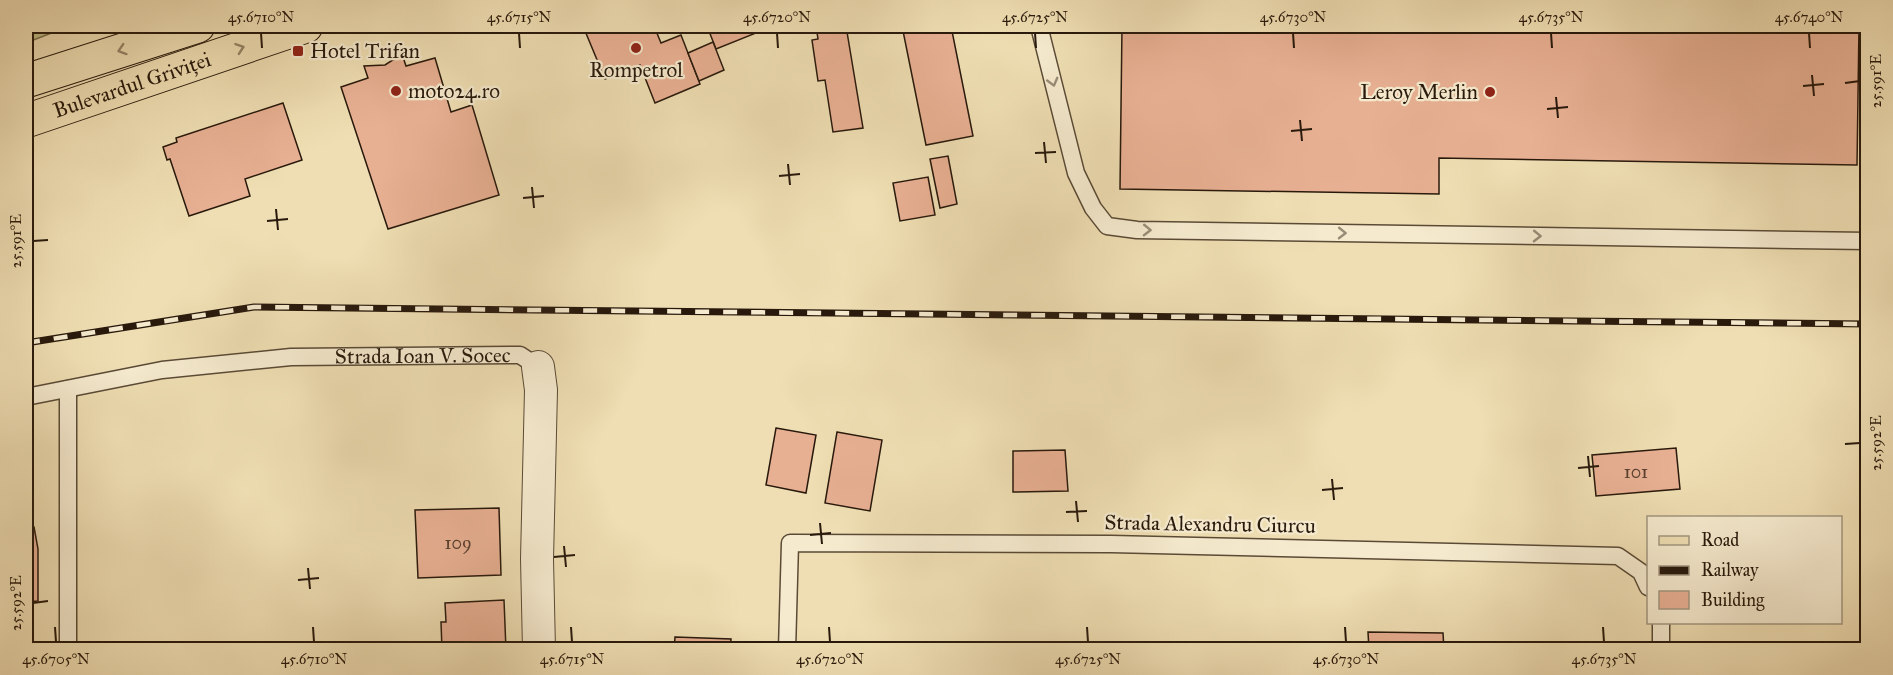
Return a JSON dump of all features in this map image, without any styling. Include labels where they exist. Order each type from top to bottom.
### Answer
[{"type":"main road","name":"Bulevardul Griviței","points":[[26,81],[198,26]]},
{"type":"main road","name":"Bulevardul Griviței","points":[[26,121],[306,26]]},
{"type":"street","name":"Strada Ioan V. Socec","points":[[538,367],[541,390],[537,560],[539,650]]},
{"type":"lane","points":[[1039,26],[1076,173],[1092,208],[1107,226],[1137,230],[1868,242]]},
{"type":"lane","name":"Strada Ioan V. Socec","points":[[26,397],[162,370],[291,357],[520,355],[538,367]]},
{"type":"lane","points":[[68,388],[68,650]]},
{"type":"lane","name":"Strada Alexandru Ciurcu","points":[[787,650],[790,543],[1122,544],[1618,556],[1641,572],[1647,585]]},
{"type":"lane","points":[[1661,624],[1661,650]]},
{"type":"shaded area","points":[[26,26],[53,26],[54,32],[26,43]]},
{"type":"building","points":[[583,26],[654,26],[661,43],[681,35],[700,84],[655,103],[640,65],[605,79]]},
{"type":"building","points":[[707,26],[764,26],[766,29],[716,49]]},
{"type":"building","points":[[816,26],[846,26],[863,128],[833,132],[825,80],[818,81],[812,40],[818,39]]},
{"type":"building","points":[[902,26],[951,26],[973,136],[926,145]]},
{"type":"building","name":"Leroy Merlin","points":[[1122,26],[1859,26],[1857,165],[1439,158],[1439,194],[1120,189]]},
{"type":"building","points":[[713,42],[724,70],[699,81],[688,53]]},
{"type":"building","points":[[402,54],[406,66],[435,58],[451,112],[472,105],[499,195],[388,229],[341,87],[368,78],[364,66],[385,65]]},
{"type":"building","points":[[283,103],[302,160],[245,179],[250,196],[189,216],[170,159],[167,160],[163,147],[177,142],[176,138]]},
{"type":"building","points":[[948,156],[957,204],[940,208],[930,159]]},
{"type":"building","points":[[928,177],[935,215],[900,221],[893,183]]},
{"type":"building","points":[[776,428],[816,435],[806,493],[766,485]]},
{"type":"building","points":[[837,432],[882,440],[870,511],[825,503]]},
{"type":"building","points":[[1676,448],[1680,489],[1596,496],[1592,455]]},
{"type":"building","points":[[1065,450],[1068,491],[1013,492],[1013,451]]},
{"type":"building","points":[[499,508],[501,575],[418,578],[415,510]]},
{"type":"building","points":[[34,527],[38,549],[38,601],[26,602],[26,528]]},
{"type":"building","points":[[504,600],[506,650],[442,650],[441,622],[446,622],[445,603]]},
{"type":"building","points":[[1368,632],[1443,633],[1444,650],[1369,650]]},
{"type":"building","points":[[675,637],[731,639],[730,650],[674,650]]},
{"type":"railway","points":[[26,343],[254,307],[1868,324]]},
{"type":"place","name":"Rompetrol","points":[[636,48]]},
{"type":"place","name":"Hotel Trifan","points":[[298,51]]},
{"type":"place","name":"moto24.ro","points":[[396,91]]},
{"type":"place","name":"Leroy Merlin","points":[[1490,92]]}]
